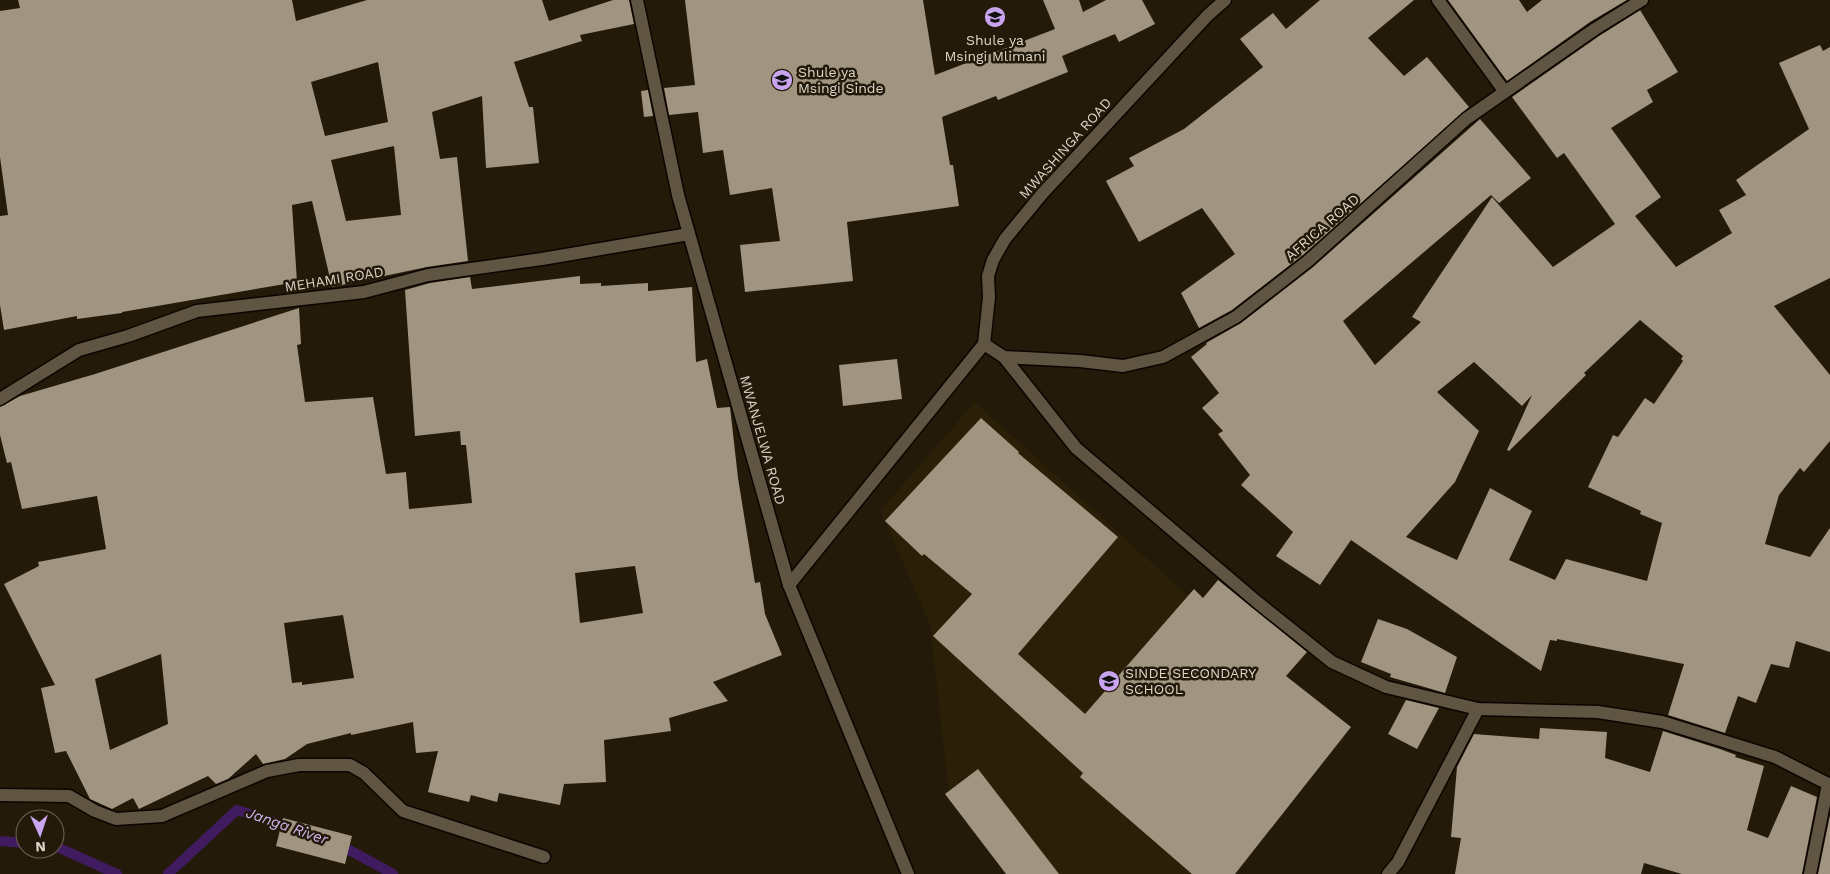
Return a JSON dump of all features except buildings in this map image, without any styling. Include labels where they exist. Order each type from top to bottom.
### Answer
[{"type":"street","name":"MWANJELWA ROAD","points":[[636,0],[678,195],[789,585],[908,874]]},
{"type":"street","name":"MWASHINGA ROAD","points":[[984,344],[989,297],[988,276],[993,260],[1005,239],[1042,194],[1208,14],[1225,0]]},
{"type":"street","points":[[1438,0],[1505,92]]},
{"type":"street","name":"AFRICA ROAD","points":[[1004,357],[1080,361],[1123,366],[1163,357],[1236,318],[1308,260],[1466,119],[1594,29],[1642,0]]},
{"type":"street","name":"MEHAMI ROAD","points":[[0,399],[79,350],[128,336],[197,311],[364,292],[428,275],[542,259],[689,234]]},
{"type":"street","points":[[789,585],[984,344],[1004,357],[1076,448],[1257,602],[1332,662],[1386,687],[1478,709],[1598,712],[1662,722],[1775,757],[1829,785],[1810,874]]},
{"type":"street","points":[[1388,874],[1398,862],[1478,709]]},
{"type":"street","points":[[0,795],[69,796],[96,811],[116,819],[162,816],[267,771],[299,765],[350,765],[364,773],[403,811],[544,857]]},
{"type":"shaded area","name":"SINDE SECONDARY SCHOOL","points":[[975,402],[1345,739],[1214,874],[1014,874],[948,787],[930,624],[880,511]]},
{"type":"waterway","name":"Janga River","points":[[168,874],[237,810],[294,828]]},
{"type":"waterway","name":"Janga River","points":[[0,841],[15,842]]},
{"type":"waterway","name":"Janga River","points":[[338,844],[393,874]]},
{"type":"waterway","name":"Janga River","points":[[65,851],[117,874]]},
{"type":"place","name":"Shule ya Msingi Mlimani","points":[[995,17]]},
{"type":"place","name":"Shule ya Msingi Sinde","points":[[782,80]]},
{"type":"place","name":"SINDE SECONDARY SCHOOL","points":[[1109,681]]}]
